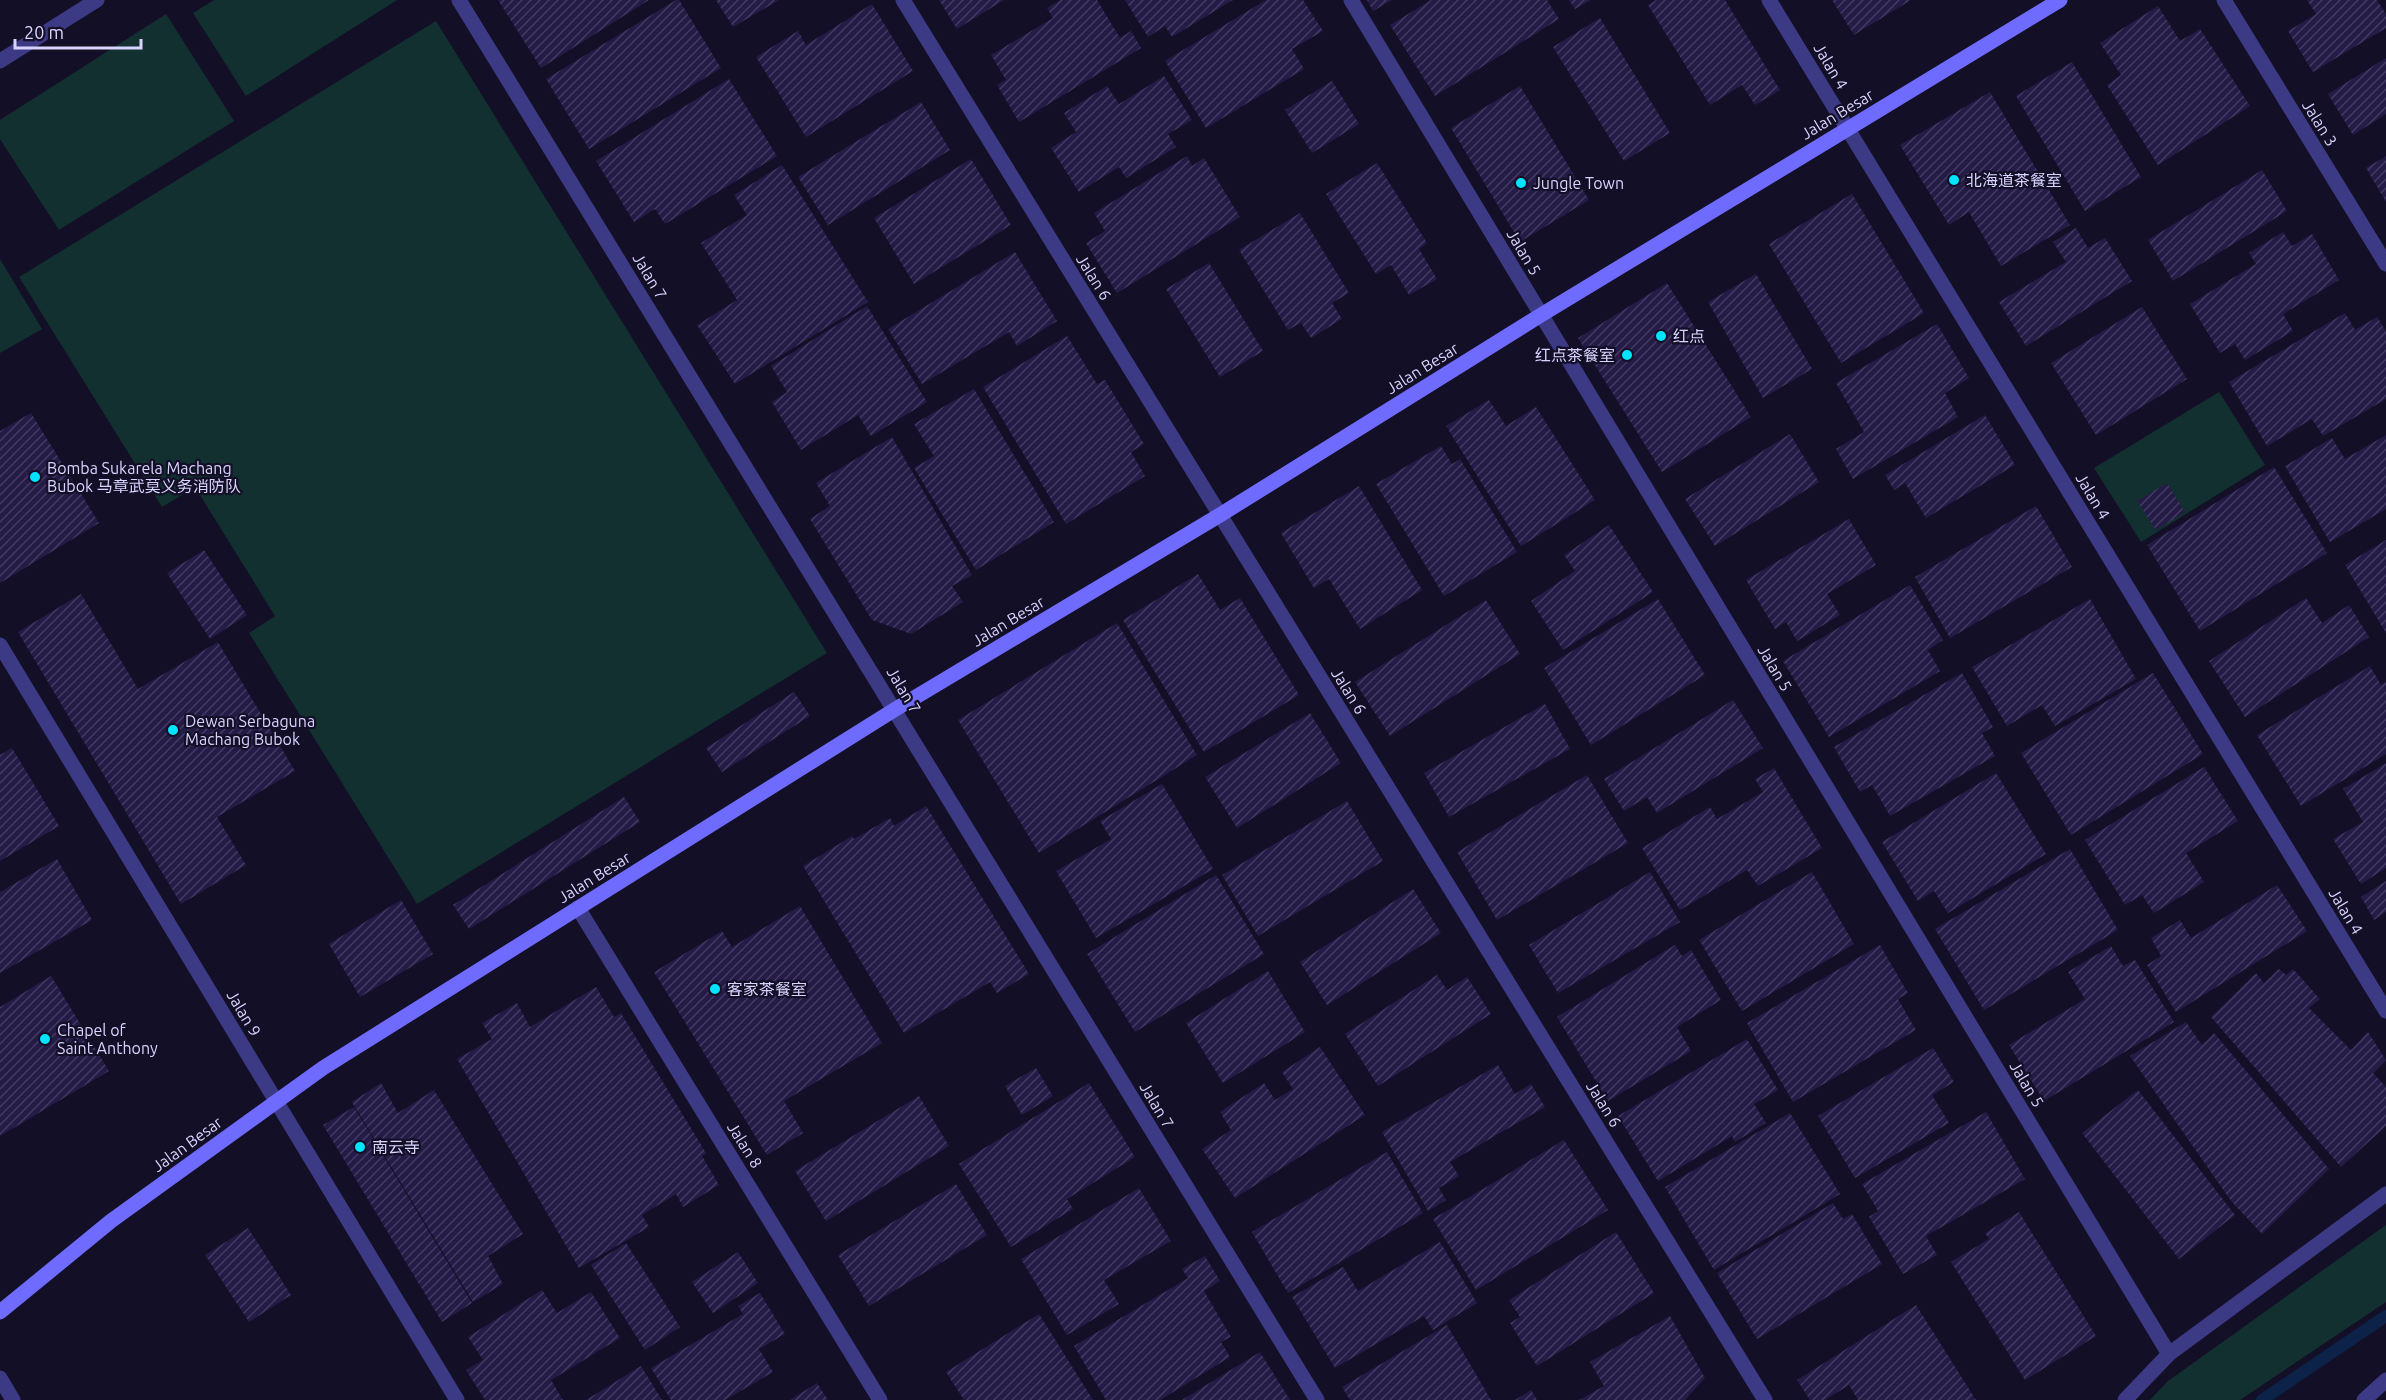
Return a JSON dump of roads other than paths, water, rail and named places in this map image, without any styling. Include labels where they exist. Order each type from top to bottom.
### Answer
[{"type":"main road","name":"Jalan Besar","points":[[0,1312],[111,1221],[333,1062],[894,710],[1220,515],[1541,315],[2060,0]]},
{"type":"street","points":[[0,61],[97,0]]},
{"type":"street","name":"Jalan 7","points":[[459,0],[1317,1400]]},
{"type":"street","name":"Jalan 6","points":[[903,0],[1765,1400]]},
{"type":"street","name":"Jalan 5","points":[[1351,0],[2169,1354]]},
{"type":"street","name":"Jalan 4","points":[[1769,0],[2386,1011]]},
{"type":"street","name":"Jalan 3","points":[[2224,0],[2386,264]]},
{"type":"street","name":"Jalan 9","points":[[0,645],[457,1400]]},
{"type":"street","name":"Jalan 8","points":[[578,908],[880,1400]]},
{"type":"street","points":[[2125,1400],[2169,1354],[2386,1194]]},
{"type":"street","points":[[0,1378],[13,1400]]},
{"type":"street","points":[[2364,1400],[2386,1380]]},
{"type":"waterway","points":[[2262,1400],[2386,1316]]},
{"type":"place","name":"北海道茶餐室","points":[[1954,180]]},
{"type":"place","name":"Jungle Town","points":[[1521,183]]},
{"type":"place","name":"红点","points":[[1661,336]]},
{"type":"place","name":"红点茶餐室","points":[[1627,355]]},
{"type":"place","name":"Bomba Sukarela Machang Bubok 马章武莫义务消防队","points":[[35,477]]},
{"type":"place","name":"Dewan Serbaguna Machang Bubok","points":[[173,730]]},
{"type":"place","name":"客家茶餐室","points":[[715,989]]},
{"type":"place","name":"Chapel of Saint Anthony","points":[[45,1039]]},
{"type":"place","name":"南云寺","points":[[360,1147]]}]
